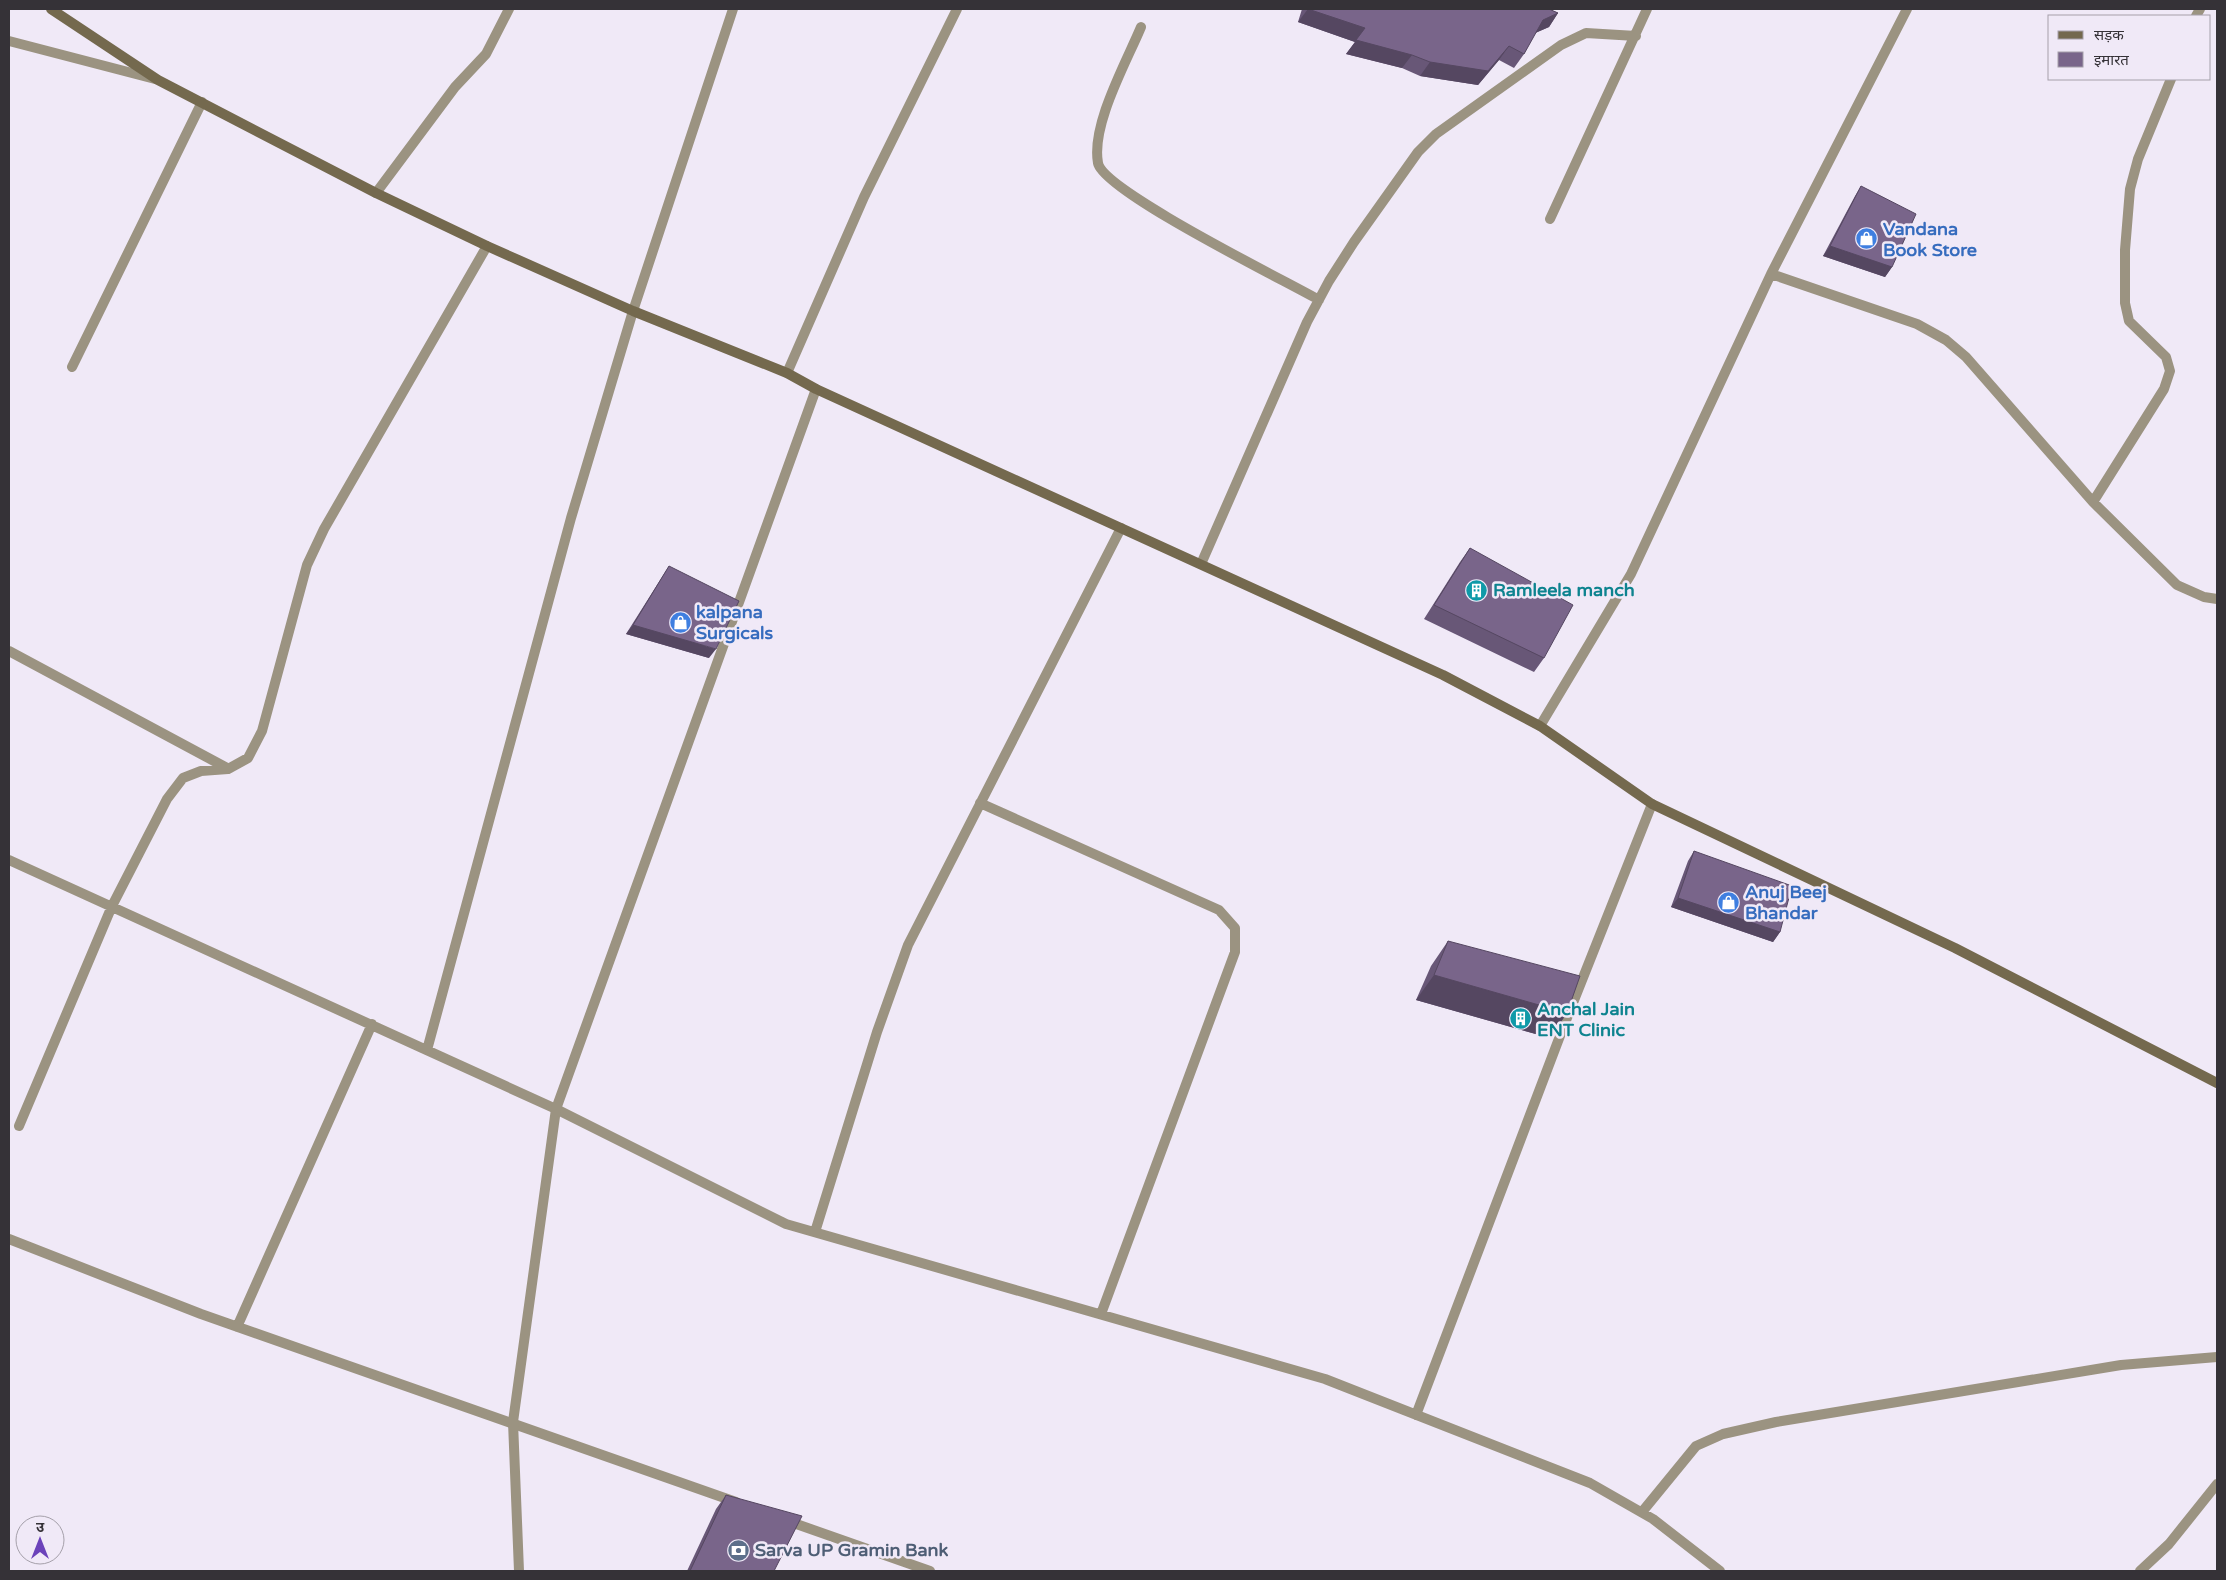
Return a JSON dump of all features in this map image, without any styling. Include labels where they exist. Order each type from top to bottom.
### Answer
[{"type":"main road","points":[[51,9],[158,80],[376,193],[487,246],[633,311],[787,373],[1443,675],[1540,726],[1652,804],[1955,948],[2217,1083]]},
{"type":"street","points":[[376,193],[455,87],[486,54],[508,9]]},
{"type":"street","points":[[427,1050],[571,518],[633,311],[733,9]]},
{"type":"street","points":[[787,373],[864,197],[957,9]]},
{"type":"street","points":[[1550,219],[1647,9]]},
{"type":"street","points":[[1540,726],[1631,574],[1771,274],[1907,9]]},
{"type":"street","points":[[1141,27],[1104,114],[1097,148],[1098,166],[1112,182],[1143,203],[1319,300]]},
{"type":"street","points":[[1201,564],[1307,322],[1354,242],[1418,152],[1436,134],[1561,45],[1586,33],[1636,36]]},
{"type":"street","points":[[9,41],[158,80]]},
{"type":"street","points":[[2093,502],[2164,388],[2170,371],[2166,357],[2128,322],[2125,303],[2125,250],[2130,189],[2138,159],[2171,80]]},
{"type":"street","points":[[72,367],[202,102]]},
{"type":"street","points":[[18,1126],[112,906],[167,799],[183,778],[201,771],[228,769],[248,758],[262,731],[307,566],[324,529],[487,246]]},
{"type":"street","points":[[1771,274],[1917,324],[1946,340],[1966,357],[2093,502],[2177,585],[2204,597],[2217,599]]},
{"type":"street","points":[[519,1571],[513,1422],[556,1109],[816,388]]},
{"type":"street","points":[[815,1232],[877,1032],[908,945],[1121,528]]},
{"type":"street","points":[[9,651],[228,769]]},
{"type":"street","points":[[980,803],[1219,910],[1235,928],[1235,952],[1101,1314]]},
{"type":"street","points":[[1416,1414],[1563,1028],[1652,804]]},
{"type":"street","points":[[9,860],[556,1109],[786,1224],[1325,1379],[1590,1483],[1642,1512],[1720,1571]]},
{"type":"street","points":[[237,1327],[372,1024]]},
{"type":"street","points":[[9,1239],[237,1327],[513,1422],[745,1505]]},
{"type":"street","points":[[1642,1512],[1696,1446],[1723,1434],[1776,1422],[2121,1365],[2217,1357]]},
{"type":"street","points":[[2140,1571],[2168,1544],[2217,1484]]},
{"type":"street","points":[[772,1515],[930,1571]]},
{"type":"building","points":[[1308,9],[1549,9],[1558,13],[1543,20],[1524,54],[1509,46],[1488,71],[1430,62],[1412,55],[1356,40],[1365,28]]},
{"type":"building","name":"Vandana Book Store","points":[[1861,186],[1916,214],[1892,267],[1830,246]]},
{"type":"building","name":"Ramleela manch","points":[[1470,548],[1573,605],[1544,658],[1434,605]]},
{"type":"building","name":"kalpana Surgicals","points":[[669,566],[739,601],[716,649],[633,625]]},
{"type":"building","name":"Anuj Beej Bhandar","points":[[1694,851],[1792,886],[1780,932],[1678,898]]},
{"type":"building","points":[[1448,941],[1580,976],[1567,1013],[1434,975]]},
{"type":"building","name":"Sarva UP Gramin Bank","points":[[726,1495],[802,1516],[774,1571],[690,1571]]},
{"type":"place","name":"Vandana Book Store","points":[[1867,239]]},
{"type":"place","name":"Ramleela manch","points":[[1477,590]]},
{"type":"place","name":"kalpana Surgicals","points":[[680,622]]},
{"type":"place","name":"Anuj Beej Bhandar","points":[[1729,902]]},
{"type":"place","name":"Anchal Jain ENT Clinic","points":[[1521,1019]]},
{"type":"place","name":"Sarva UP Gramin Bank","points":[[739,1550]]}]
